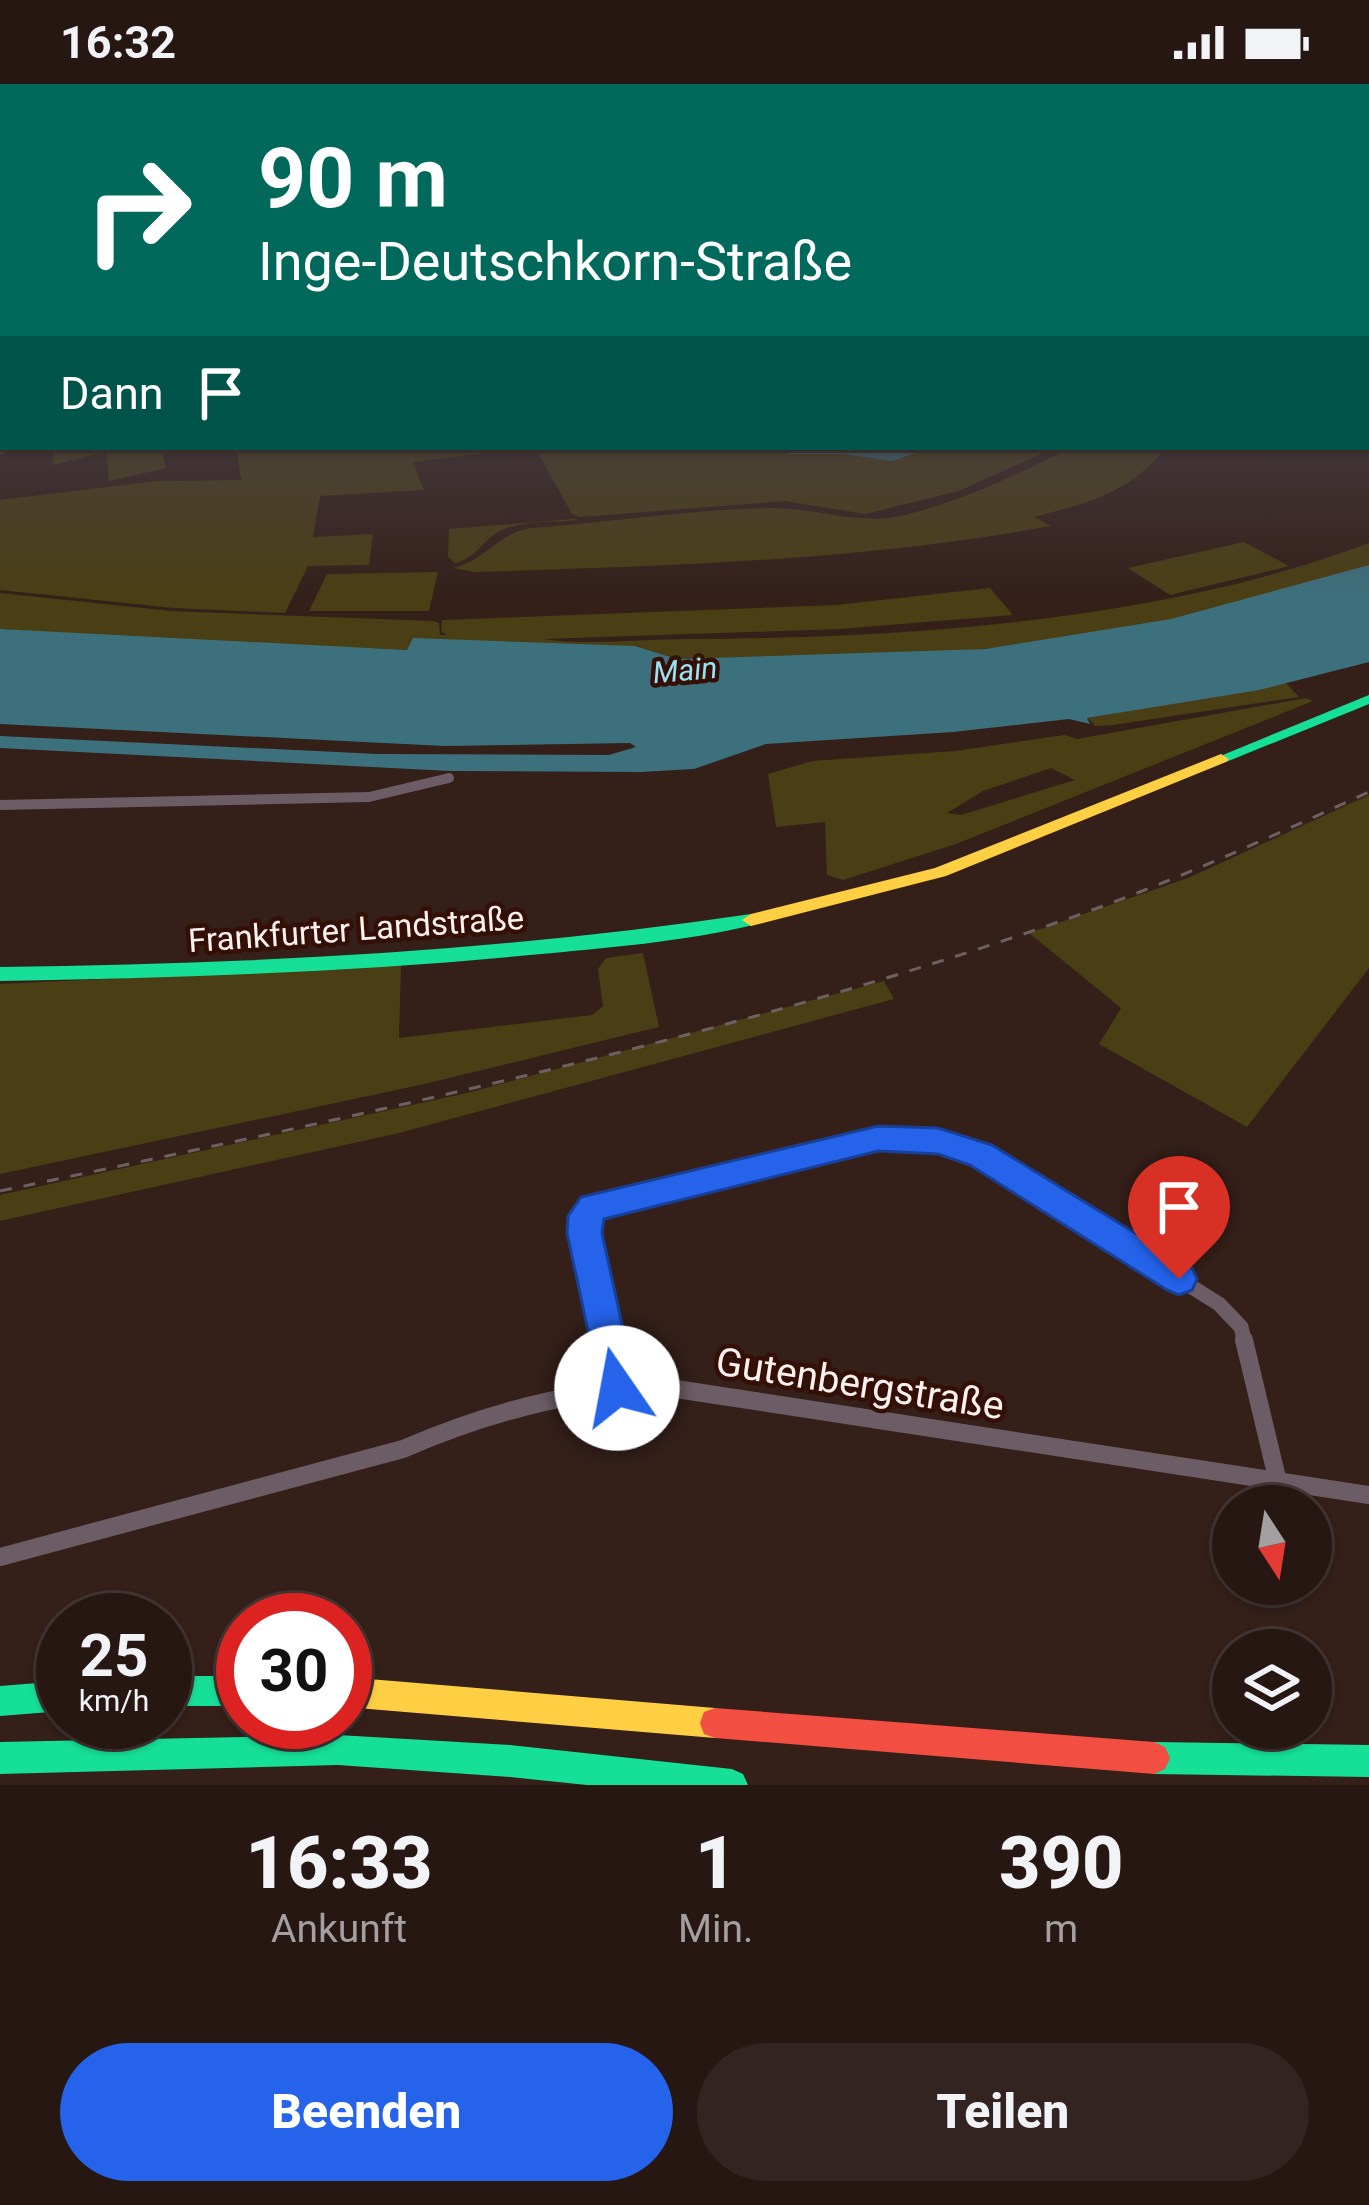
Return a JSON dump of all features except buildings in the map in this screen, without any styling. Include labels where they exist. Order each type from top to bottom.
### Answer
[{"type":"main road","points":[[710,923],[848,898],[952,868],[1369,695]]},
{"type":"main road","name":"Frankfurter Landstraße","points":[[0,964],[267,956],[710,923]]},
{"type":"main road","name":"Frankfurter Landstraße","points":[[0,974],[318,962],[596,942],[710,923]]},
{"type":"main road","points":[[372,1694],[506,1701],[1000,1752],[1165,1760],[1369,1761]]},
{"type":"main road","points":[[0,1701],[36,1698]]},
{"type":"main road","points":[[0,1758],[338,1750],[510,1761],[732,1785]]},
{"type":"street","points":[[0,805],[369,797],[449,778]]},
{"type":"street","points":[[617,1388],[585,1233],[585,1216],[593,1207],[878,1138],[924,1139],[981,1155],[1219,1304],[1241,1328],[1277,1482]]},
{"type":"street","name":"Gutenbergstraße","points":[[0,1557],[403,1449],[464,1423],[617,1388],[663,1387],[1369,1495]]},
{"type":"shaded area","points":[[54,450],[162,450],[166,468],[109,481],[106,452],[52,465]]},
{"type":"shaded area","points":[[536,450],[1049,450],[959,491],[865,514],[785,501],[572,514]]},
{"type":"shaded area","points":[[1066,450],[1165,450],[1137,476],[1107,494],[1034,517],[1051,526],[979,538],[764,560],[475,572],[453,568],[531,528],[772,508],[874,519],[930,508]]},
{"type":"shaded area","points":[[237,452],[487,453],[413,462],[424,490],[320,496],[313,537],[373,534],[369,565],[308,566],[285,613],[173,608],[0,590],[0,500],[157,481],[241,480]]},
{"type":"shaded area","points":[[581,520],[511,527],[463,560],[455,563],[448,557],[449,529]]},
{"type":"shaded area","points":[[1244,542],[1289,566],[1170,595],[1128,568]]},
{"type":"shaded area","points":[[1369,543],[1369,565],[1278,594],[1127,629],[982,649],[677,659],[635,646],[521,654],[0,629],[0,593],[172,611],[434,621],[439,623],[440,635],[447,635],[441,631],[442,620],[836,605],[990,588],[1013,615],[840,629],[543,639],[597,642],[858,635],[1033,620],[1121,607],[1206,591]]},
{"type":"shaded area","points":[[438,572],[429,611],[309,611],[327,574]]},
{"type":"shaded area","points":[[1286,683],[1299,697],[1113,725],[1095,726],[1088,718]]},
{"type":"shaded area","points":[[1306,698],[1313,701],[956,844],[843,880],[827,875],[825,822],[776,827],[768,774],[812,761],[955,751],[1064,735],[1077,739]],"holes":[[[1051,768],[1075,780],[961,815],[947,813],[983,791]]]},
{"type":"shaded area","points":[[1369,795],[1369,968],[1247,1127],[1099,1044],[1121,1008],[1029,933],[1188,878]]},
{"type":"shaded area","points":[[643,953],[659,1027],[420,1085],[0,1174],[0,984],[401,965],[399,1038],[592,1015],[603,1006],[598,969],[606,958]]},
{"type":"shaded area","points":[[884,981],[894,999],[399,1133],[0,1221],[0,1195],[471,1092]]},
{"type":"water","points":[[782,450],[935,450],[892,461],[843,454]]},
{"type":"water","name":"Main","points":[[1369,565],[1369,662],[1259,690],[1087,718],[1090,724],[1069,719],[766,744],[694,769],[640,772],[450,771],[0,748],[0,736],[378,754],[609,755],[636,747],[630,743],[444,746],[0,724],[0,629],[407,650],[413,638],[635,646],[677,659],[985,649],[1171,619]]},
{"type":"railway","points":[[0,1191],[411,1103],[817,998],[1120,900],[1369,792]]},
{"type":"traffic: fast","points":[[1221,759],[1369,699]]},
{"type":"traffic: fast","points":[[0,974],[377,962],[565,945],[751,920]]},
{"type":"traffic: fast","points":[[192,1691],[216,1691]]},
{"type":"traffic: fast","points":[[0,1701],[36,1698]]},
{"type":"traffic: fast","points":[[0,1758],[338,1750],[510,1761],[732,1785]]},
{"type":"traffic: fast","points":[[1154,1758],[1369,1761]]},
{"type":"traffic: slow","points":[[751,920],[940,872],[1221,759]]},
{"type":"traffic: slow","points":[[372,1694],[715,1723]]},
{"type":"traffic: jam","points":[[715,1723],[1154,1758]]},
{"type":"route","points":[[617,1388],[585,1233],[585,1216],[593,1207],[878,1138],[938,1141],[981,1155],[1179,1279]]}]
